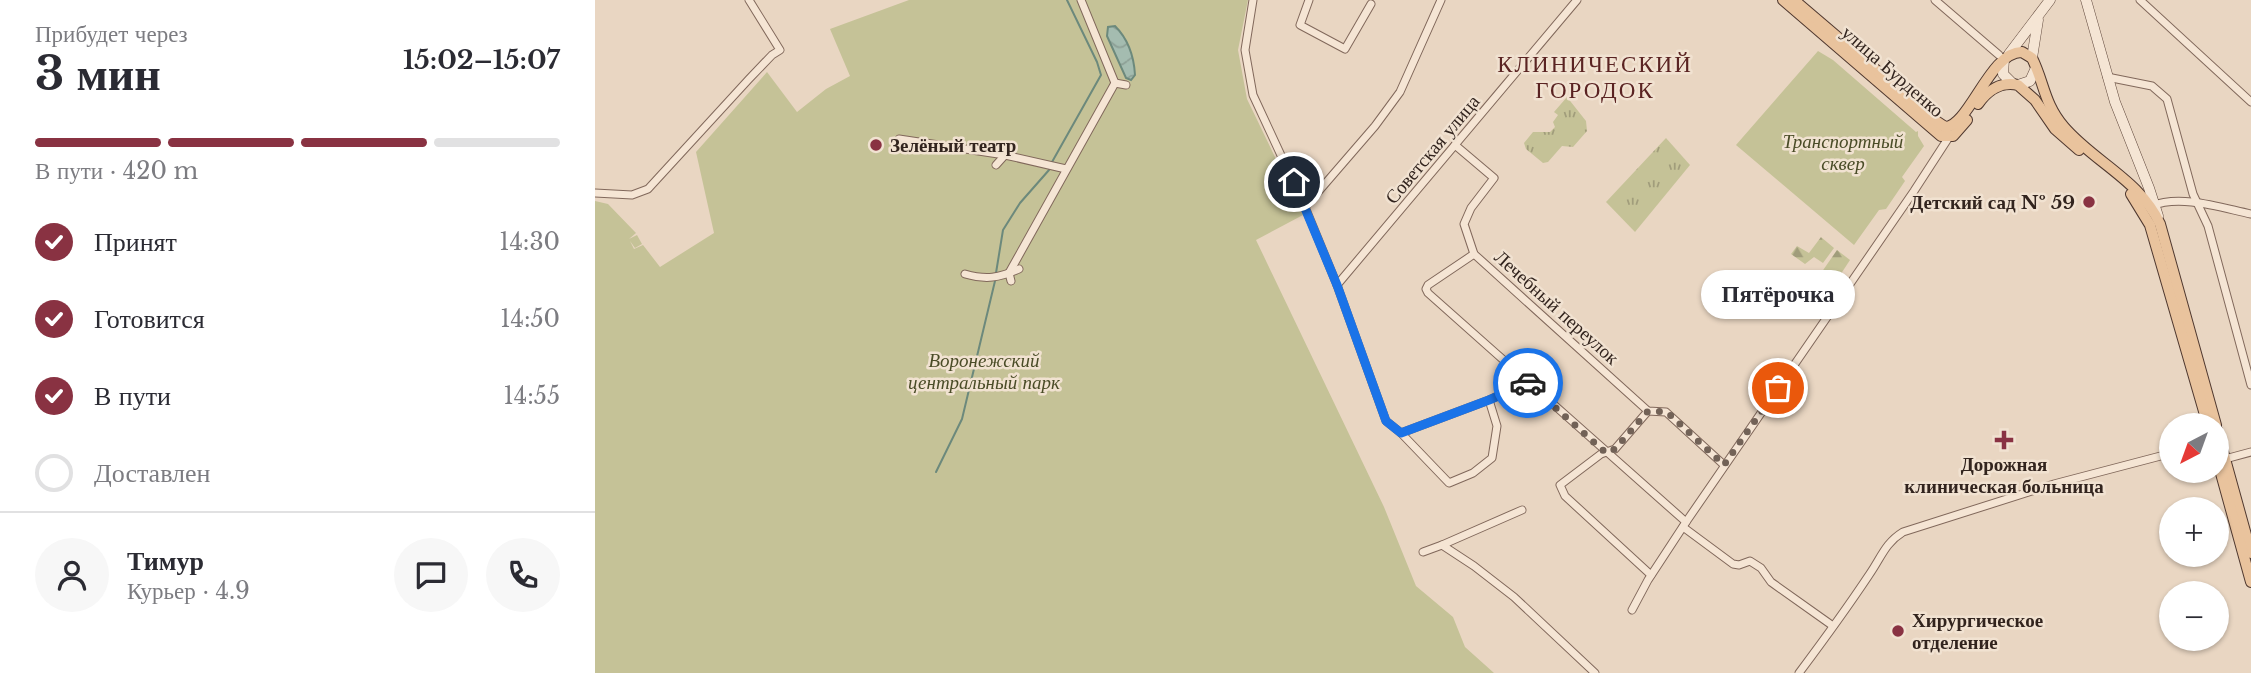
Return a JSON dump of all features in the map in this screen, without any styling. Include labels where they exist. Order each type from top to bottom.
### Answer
[{"type":"main road","name":"улица Бурденко","points":[[1783,0],[1941,136],[1952,132]]},
{"type":"main road","name":"улица Бурденко","points":[[1794,0],[1952,132]]},
{"type":"main road","points":[[1952,132],[2004,56],[2050,0]]},
{"type":"main road","points":[[2086,0],[2107,77],[2150,208],[2150,225],[2205,413]]},
{"type":"main road","points":[[2039,16],[2032,58],[2050,105],[2063,126],[2136,189],[2160,223],[2213,413]]},
{"type":"main road","points":[[2004,56],[2022,52],[2032,58]]},
{"type":"main road","points":[[2004,56],[2003,74],[2038,103],[2055,129],[2150,208]]},
{"type":"main road","points":[[1952,132],[1959,130],[1988,92],[2003,85],[2029,81],[2035,71]]},
{"type":"main road","points":[[2227,483],[2251,582]]},
{"type":"main road","points":[[2229,483],[2251,553]]},
{"type":"street","points":[[595,193],[632,195],[648,189],[748,79],[780,50],[749,0]]},
{"type":"street","points":[[1080,0],[1115,83],[1125,88]]},
{"type":"street","points":[[1253,0],[1245,50],[1253,95],[1305,207],[1337,285],[1386,421],[1449,483],[1473,473],[1492,458],[1497,426],[1489,400]]},
{"type":"street","points":[[1309,0],[1300,25],[1345,49],[1371,4]]},
{"type":"street","points":[[1305,207],[1375,126],[1400,92],[1441,0]]},
{"type":"street","name":"Советская улица","points":[[1337,285],[1577,0]]},
{"type":"street","points":[[1935,0],[2004,56]]},
{"type":"street","points":[[2140,0],[2251,102]]},
{"type":"street","points":[[2107,77],[2152,86],[2167,99],[2193,194],[2208,226],[2251,385]]},
{"type":"street","points":[[1011,277],[1035,220],[1115,83]]},
{"type":"street","points":[[1632,610],[1684,524],[1952,132]]},
{"type":"street","points":[[899,139],[1005,154],[1066,169]]},
{"type":"street","name":"Лечебный переулок","points":[[1455,145],[1494,178],[1471,208],[1464,223],[1473,254],[1648,411],[1667,412],[1724,465]]},
{"type":"street","points":[[999,165],[1005,154]]},
{"type":"street","points":[[2150,208],[2174,201],[2251,214]]},
{"type":"street","points":[[1473,254],[1426,289],[1684,524],[1733,564],[1750,561],[1761,568],[1771,582],[1833,626]]},
{"type":"street","points":[[972,276],[1011,277],[1019,269]]},
{"type":"street","points":[[1401,433],[1489,400],[1527,382]]},
{"type":"street","points":[[1648,411],[1615,449],[1601,454],[1560,485],[1565,496],[1651,575]]},
{"type":"street","points":[[2229,457],[2251,452]]},
{"type":"street","points":[[1799,673],[1892,539],[1903,533],[2054,484],[2159,456]]},
{"type":"street","points":[[1423,551],[1522,510]]},
{"type":"street","points":[[1442,545],[1514,597],[1595,673]]},
{"type":"green space","name":"Воронежский центральный парк","points":[[909,0],[1248,0],[1238,50],[1247,99],[1303,215],[1256,240],[1384,507],[1416,586],[1453,617],[1465,647],[1494,673],[595,673],[595,201],[608,204],[636,233],[629,239],[637,235],[642,244],[635,248],[630,241],[634,249],[643,245],[660,267],[714,233],[696,152],[767,72],[797,112],[826,89],[850,76],[830,29]]},
{"type":"green space","name":"Транспортный сквер","points":[[1818,51],[1833,60],[1918,131],[1924,146],[1902,177],[1905,181],[1886,209],[1879,210],[1854,245],[1736,145]]},
{"type":"green space","points":[[1567,97],[1586,121],[1587,131],[1573,147],[1562,146],[1548,162],[1543,163],[1526,149],[1524,143],[1533,132],[1550,132],[1555,127],[1553,122],[1558,115],[1554,112]]},
{"type":"green space","points":[[1666,138],[1690,165],[1635,232],[1606,202]]},
{"type":"green space","points":[[1821,237],[1834,248],[1823,263],[1814,257],[1805,264],[1791,254],[1797,246],[1809,253]]},
{"type":"green space","points":[[1837,250],[1850,260],[1831,289],[1817,279]]},
{"type":"water","points":[[1115,26],[1127,42],[1132,55],[1135,75],[1131,80],[1126,78],[1107,36],[1108,27]]},
{"type":"waterway","points":[[1052,162],[1101,75],[1067,0]]},
{"type":"waterway","points":[[996,273],[1003,230],[1020,203],[1049,170]]},
{"type":"waterway","points":[[936,472],[962,419],[995,281]]},
{"type":"way so far","points":[[1528,383],[1606,453],[1615,449],[1648,411],[1657,410],[1667,412],[1724,465],[1778,388]]},
{"type":"place","name":"Зелёный театр","points":[[876,145]]},
{"type":"place","name":"Детский сад № 59","points":[[2089,202]]},
{"type":"place","name":"Пятёрочка","points":[[1778,388]]},
{"type":"place","name":"Дорожная клиническая больница","points":[[2004,440]]},
{"type":"place","name":"Хирургическое отделение","points":[[1898,631]]},
{"type":"district","name":"КЛИНИЧЕСКИЙ ГОРОДОК","points":[[1595,77]]},
{"type":"route","points":[[1294,182],[1337,285],[1386,421],[1401,433],[1528,383]]}]
